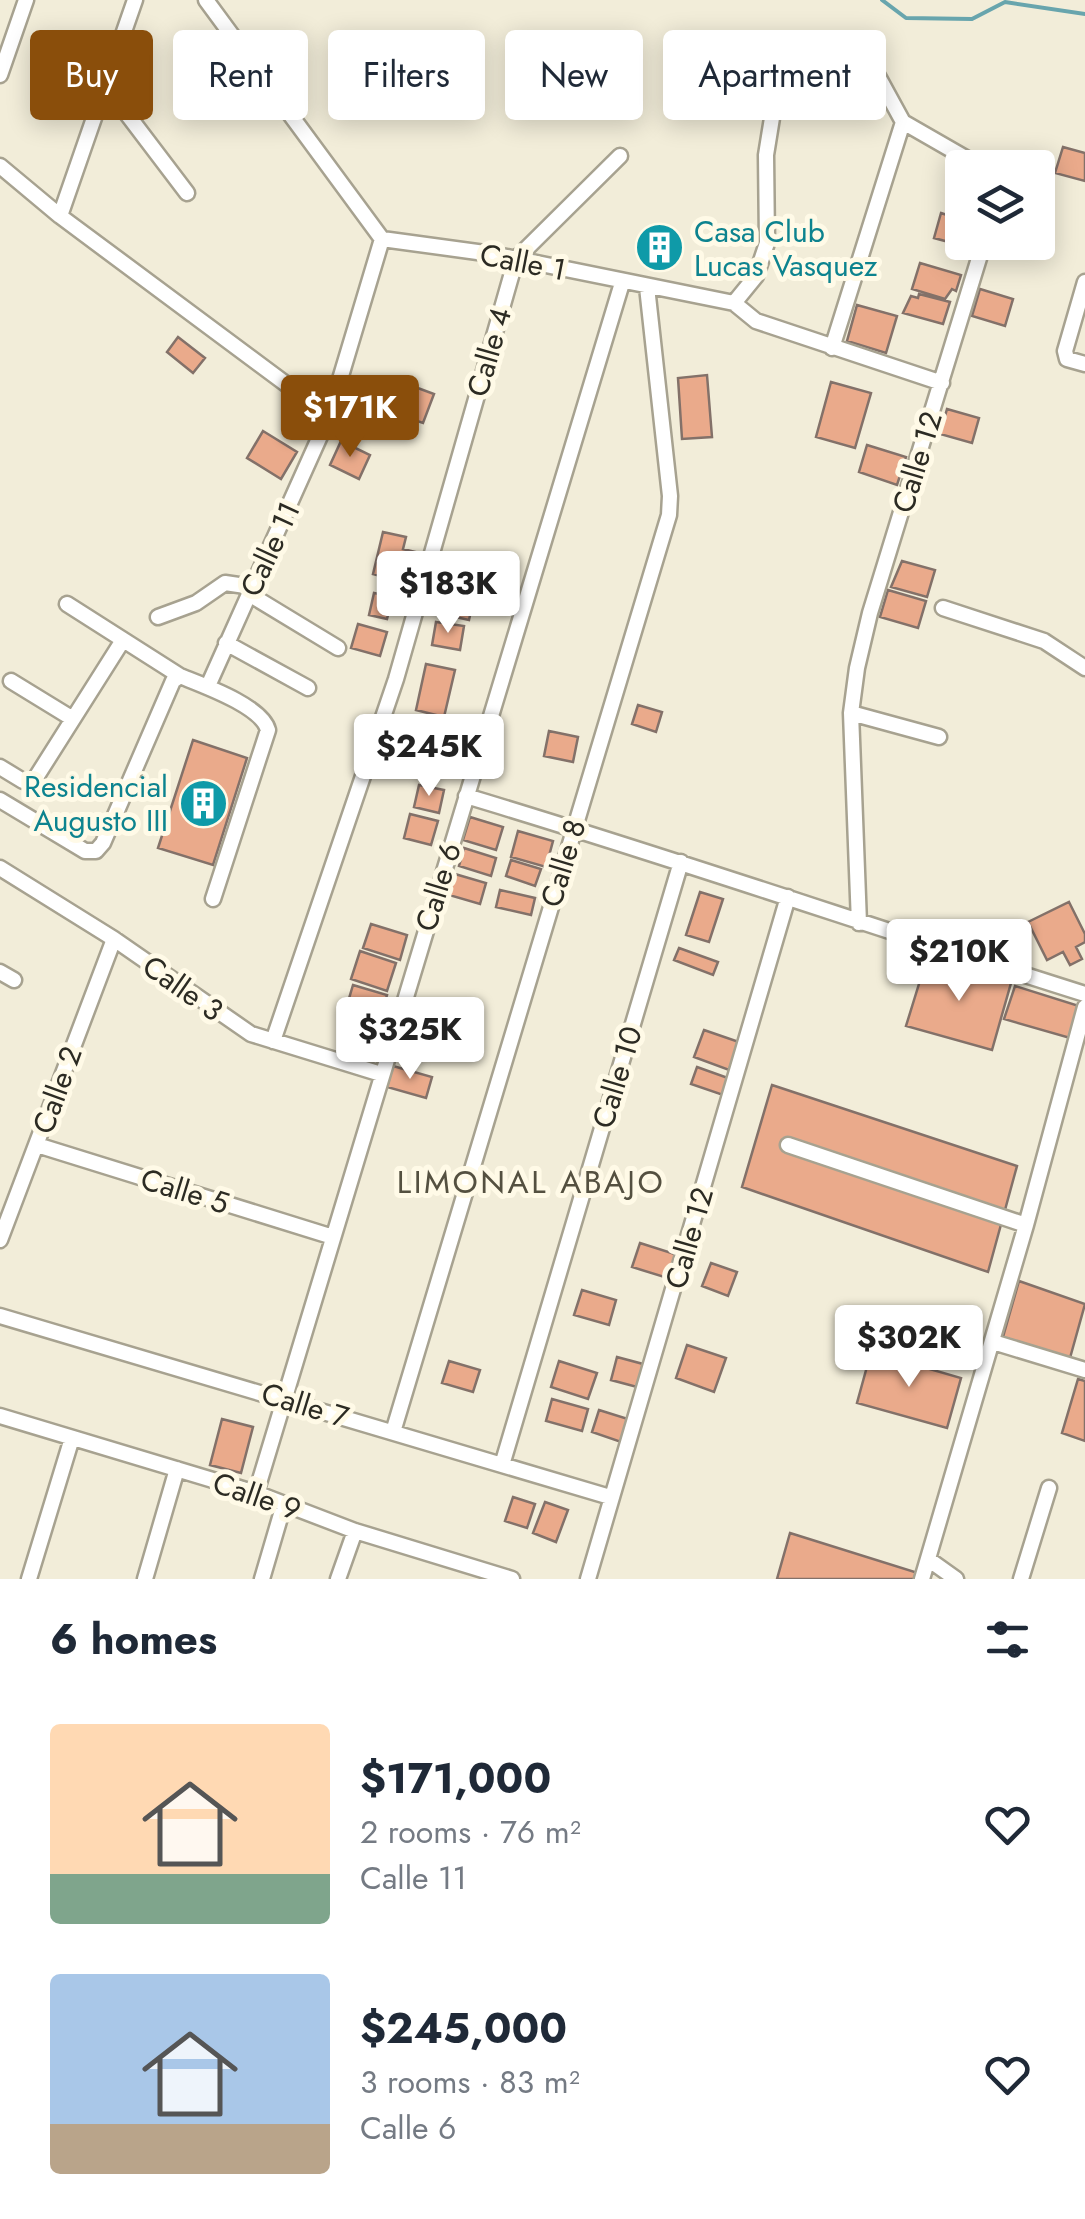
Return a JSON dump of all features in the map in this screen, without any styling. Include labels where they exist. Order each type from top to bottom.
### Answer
[{"type":"street","points":[[0,75],[26,0]]},
{"type":"street","points":[[125,30],[135,0]]},
{"type":"street","points":[[206,0],[382,239]]},
{"type":"street","points":[[734,303],[756,276],[767,242],[766,154],[772,118],[792,49],[803,40],[850,40],[862,47],[903,122],[952,150]]},
{"type":"street","points":[[60,216],[94,120]]},
{"type":"street","points":[[132,120],[187,193]]},
{"type":"street","points":[[832,348],[903,122]]},
{"type":"street","name":"Calle 4","points":[[273,1041],[396,679],[516,259],[620,156]]},
{"type":"street","points":[[0,166],[60,216],[329,416]]},
{"type":"street","name":"Calle 1","points":[[382,239],[516,259],[734,303],[756,321],[942,382]]},
{"type":"street","name":"Calle 11","points":[[208,686],[329,416],[382,239]]},
{"type":"street","name":"Calle 12","points":[[860,923],[850,713],[856,668],[979,260]]},
{"type":"street","name":"Calle 6","points":[[256,1493],[622,282]]},
{"type":"street","points":[[1085,282],[1065,352],[1067,358],[1085,364]]},
{"type":"street","name":"Calle 8","points":[[393,1432],[670,505],[647,287]]},
{"type":"street","points":[[158,617],[196,603],[225,583],[251,591],[338,648]]},
{"type":"street","points":[[67,604],[180,676],[208,686],[262,717],[268,730],[212,899]]},
{"type":"street","points":[[943,608],[1044,641],[1085,668]]},
{"type":"street","points":[[0,767],[23,781],[35,779],[123,640]]},
{"type":"street","points":[[226,643],[308,688]]},
{"type":"street","points":[[0,800],[86,850],[96,852],[164,698],[180,676]]},
{"type":"street","points":[[10,681],[73,719]]},
{"type":"street","points":[[850,713],[939,737]]},
{"type":"street","points":[[466,796],[1085,994]]},
{"type":"street","name":"Calle 10","points":[[502,1465],[681,862]]},
{"type":"street","name":"Calle 3","points":[[0,868],[114,939],[235,1024],[273,1041],[382,1074]]},
{"type":"street","name":"Calle 12","points":[[588,1579],[788,897]]},
{"type":"street","name":"Calle 2","points":[[0,1240],[114,939]]},
{"type":"street","points":[[0,972],[14,980]]},
{"type":"street","points":[[922,1579],[1026,1225],[1085,1006]]},
{"type":"street","name":"Calle 5","points":[[37,1145],[333,1237]]},
{"type":"street","points":[[788,1145],[1026,1225]]},
{"type":"street","name":"Calle 7","points":[[0,1316],[610,1497]]},
{"type":"street","points":[[992,1342],[1085,1370]]},
{"type":"street","name":"Calle 9","points":[[0,1416],[256,1493],[355,1531],[512,1579]]},
{"type":"street","points":[[29,1579],[72,1438]]},
{"type":"street","points":[[145,1579],[177,1469]]},
{"type":"street","points":[[1021,1579],[1048,1488]]},
{"type":"street","points":[[262,1579],[284,1504]]},
{"type":"street","points":[[338,1579],[355,1531]]},
{"type":"street","points":[[928,1559],[956,1579]]},
{"type":"building","points":[[1063,147],[1085,153],[1085,181],[1055,173]]},
{"type":"building","points":[[941,213],[945,214],[945,241],[934,238]]},
{"type":"building","name":"Casa Club Lucas Vasquez","points":[[648,229],[679,239],[670,266],[639,256]]},
{"type":"building","points":[[920,263],[961,275],[956,291],[952,289],[945,299],[912,289]]},
{"type":"building","points":[[980,289],[1013,299],[1005,326],[972,316]]},
{"type":"building","points":[[919,294],[950,302],[943,324],[903,313],[911,296],[918,298]]},
{"type":"building","points":[[857,305],[897,316],[886,353],[847,341]]},
{"type":"building","points":[[178,337],[205,358],[193,373],[167,352]]},
{"type":"building","points":[[707,375],[712,437],[682,439],[678,378]]},
{"type":"building","points":[[831,382],[871,393],[855,448],[816,437]]},
{"type":"building","points":[[407,384],[434,394],[423,423],[396,414]]},
{"type":"building","points":[[947,409],[979,418],[972,443],[940,434]]},
{"type":"building","points":[[263,431],[297,452],[281,479],[247,458]]},
{"type":"building","points":[[341,441],[370,455],[359,479],[330,465]]},
{"type":"building","points":[[867,445],[906,457],[897,485],[859,472]]},
{"type":"building","points":[[383,532],[406,537],[403,549],[415,552],[409,577],[398,574],[397,580],[373,574]]},
{"type":"building","points":[[902,561],[935,570],[927,597],[891,587]]},
{"type":"building","points":[[439,585],[475,593],[469,620],[433,612]]},
{"type":"building","points":[[888,590],[926,601],[918,628],[880,617]]},
{"type":"building","points":[[374,593],[394,597],[393,604],[398,606],[396,612],[389,611],[387,619],[369,615]]},
{"type":"building","points":[[436,622],[464,626],[460,650],[432,645]]},
{"type":"building","points":[[358,624],[387,632],[380,656],[351,648]]},
{"type":"building","points":[[426,664],[455,670],[444,717],[416,710]]},
{"type":"building","points":[[638,705],[662,712],[656,732],[632,724]]},
{"type":"building","points":[[549,731],[578,737],[573,762],[544,756]]},
{"type":"building","name":"Residencial Augusto III","points":[[193,740],[247,758],[213,865],[158,848]]},
{"type":"building","points":[[419,785],[444,790],[439,813],[414,807]]},
{"type":"building","points":[[410,814],[438,821],[431,845],[404,838]]},
{"type":"building","points":[[470,817],[503,827],[496,850],[463,840]]},
{"type":"building","points":[[518,831],[553,841],[546,867],[511,857]]},
{"type":"building","points":[[464,848],[496,858],[491,876],[459,866]]},
{"type":"building","points":[[511,860],[541,869],[535,886],[506,876]]},
{"type":"building","points":[[455,874],[486,883],[480,904],[449,895]]},
{"type":"building","points":[[500,890],[535,898],[531,915],[496,907]]},
{"type":"building","points":[[700,892],[723,899],[709,942],[686,935]]},
{"type":"building","points":[[1069,902],[1085,934],[1085,942],[1076,947],[1082,959],[1070,965],[1063,952],[1047,960],[1028,922]]},
{"type":"building","points":[[371,924],[407,935],[400,960],[363,948]]},
{"type":"building","points":[[679,948],[718,962],[713,975],[674,960]]},
{"type":"building","points":[[360,951],[396,963],[387,991],[351,979]]},
{"type":"building","points":[[927,958],[1011,983],[992,1050],[906,1026]]},
{"type":"building","points":[[353,985],[387,995],[382,1012],[348,1002]]},
{"type":"building","points":[[1015,986],[1079,1006],[1070,1038],[1004,1019]]},
{"type":"building","points":[[347,1009],[381,1018],[375,1038],[341,1028]]},
{"type":"building","points":[[704,1030],[739,1042],[729,1070],[694,1057]]},
{"type":"building","points":[[393,1066],[432,1077],[426,1098],[387,1087]]},
{"type":"building","points":[[697,1067],[728,1078],[723,1095],[691,1084]]},
{"type":"building","points":[[772,1085],[1017,1166],[988,1272],[742,1187]]},
{"type":"building","points":[[640,1243],[681,1256],[674,1280],[632,1267]]},
{"type":"building","points":[[711,1263],[737,1272],[728,1296],[702,1286]]},
{"type":"building","points":[[1019,1281],[1085,1304],[1070,1358],[1003,1337]]},
{"type":"building","points":[[582,1290],[616,1300],[609,1325],[574,1315]]},
{"type":"building","points":[[687,1345],[726,1358],[714,1392],[676,1378]]},
{"type":"building","points":[[871,1352],[961,1378],[947,1428],[857,1403]]},
{"type":"building","points":[[617,1357],[643,1364],[637,1387],[611,1380]]},
{"type":"building","points":[[449,1361],[480,1370],[473,1392],[442,1383]]},
{"type":"building","points":[[559,1361],[597,1373],[588,1399],[551,1387]]},
{"type":"building","points":[[1078,1379],[1085,1381],[1085,1441],[1062,1433]]},
{"type":"building","points":[[552,1399],[588,1409],[582,1431],[546,1421]]},
{"type":"building","points":[[599,1410],[628,1419],[621,1442],[592,1432]]},
{"type":"building","points":[[222,1419],[253,1427],[241,1473],[210,1465]]},
{"type":"building","points":[[513,1497],[535,1504],[527,1528],[505,1521]]},
{"type":"building","points":[[545,1502],[568,1510],[556,1542],[533,1533]]},
{"type":"building","points":[[790,1533],[918,1573],[916,1579],[777,1579]]},
{"type":"waterway","points":[[882,0],[906,18],[972,19],[1005,2],[1085,14]]},
{"type":"place","name":"Casa Club Lucas Vasquez","points":[[659,248]]},
{"type":"place","name":"Residencial Augusto III","points":[[203,803]]},
{"type":"district","name":"LIMONAL ABAJO","points":[[531,1182]]}]
